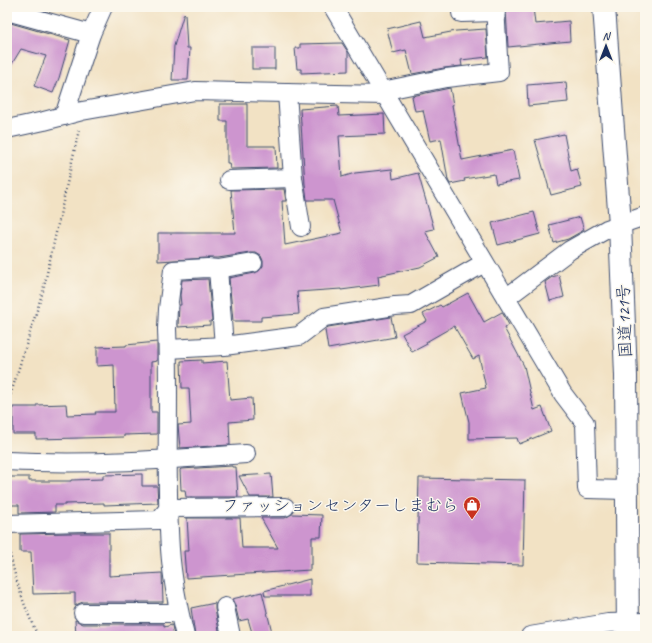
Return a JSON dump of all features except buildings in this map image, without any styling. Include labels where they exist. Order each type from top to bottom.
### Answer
[{"type":"highway","name":"国道121号","points":[[604,7],[620,224],[626,376],[626,490],[634,627]]},
{"type":"street","points":[[64,116],[90,34],[103,7]]},
{"type":"street","points":[[333,7],[563,394],[585,423],[587,489],[626,490]]},
{"type":"street","points":[[7,129],[82,111],[195,90],[287,94],[383,93],[446,78],[500,72],[496,9],[461,13]]},
{"type":"street","points":[[7,11],[90,34]]},
{"type":"street","points":[[287,94],[292,178],[301,227]]},
{"type":"street","points":[[229,180],[292,178]]},
{"type":"street","points":[[506,298],[570,250],[607,229],[645,216]]},
{"type":"street","points":[[185,636],[179,613],[170,550],[167,460],[168,309],[173,270],[207,268],[218,269],[253,263]]},
{"type":"street","points":[[168,349],[224,346],[299,336],[324,317],[411,305],[484,263]]},
{"type":"street","points":[[218,269],[224,346]]},
{"type":"street","points":[[7,461],[167,460],[246,454]]},
{"type":"street","points":[[7,524],[159,520],[169,508],[284,506]]},
{"type":"street","points":[[225,607],[231,636]]},
{"type":"street","points":[[84,613],[179,613]]},
{"type":"street","points":[[530,636],[634,627]]},
{"type":"path","points":[[7,406],[43,291],[79,134],[82,111]]},
{"type":"path","points":[[7,537],[10,556],[28,615],[38,636]]},
{"type":"place","name":"ファッションセンターしまむら","points":[[472,520]]}]
